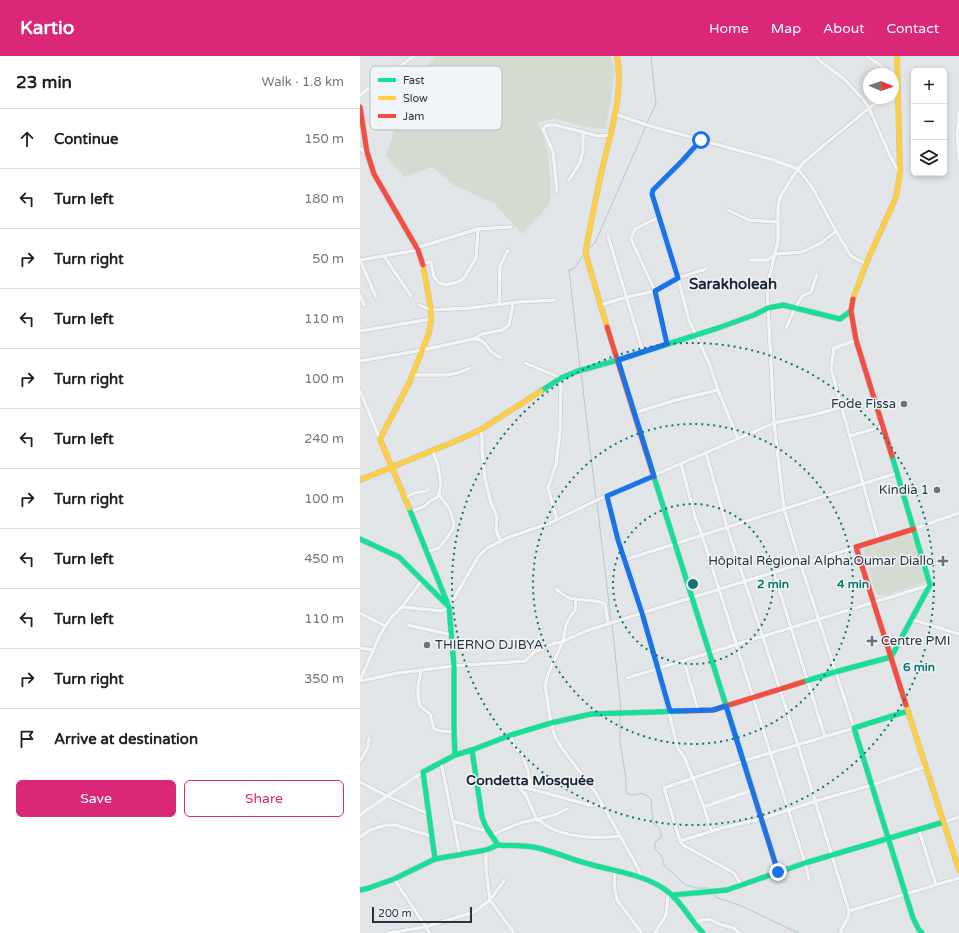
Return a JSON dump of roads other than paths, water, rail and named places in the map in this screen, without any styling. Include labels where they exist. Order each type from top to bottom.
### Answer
[{"type":"street","points":[[400,66],[414,56]]},
{"type":"street","points":[[617,56],[620,78],[615,114],[586,252],[600,305],[778,872]]},
{"type":"street","points":[[816,56],[820,61],[843,78],[863,99],[869,108],[891,158],[900,173]]},
{"type":"street","points":[[867,56],[884,68]]},
{"type":"street","points":[[895,68],[897,56]]},
{"type":"street","points":[[360,95],[370,88]]},
{"type":"street","points":[[875,104],[805,161],[798,169],[781,196],[778,206],[778,241],[776,254],[767,286],[774,423],[784,509],[905,894],[913,918],[922,933]]},
{"type":"street","points":[[360,815],[423,772],[455,755],[511,735],[551,723],[591,714],[713,710],[835,672],[891,657],[930,585],[898,473],[856,340],[850,311],[866,264],[893,205],[898,187],[900,173],[897,104]]},
{"type":"street","points":[[360,107],[367,152],[374,174],[417,249],[423,264],[431,310],[429,333],[424,350],[380,439]]},
{"type":"street","points":[[959,112],[957,134],[959,159]]},
{"type":"street","points":[[615,114],[770,159],[798,169],[812,187],[851,256],[866,264]]},
{"type":"street","points":[[557,191],[553,152],[543,129],[547,125],[555,125],[598,136],[610,135]]},
{"type":"street","points":[[569,180],[580,163],[583,150],[583,132]]},
{"type":"street","points":[[701,140],[653,190],[652,194],[678,278],[689,320],[709,363],[718,390],[738,439]]},
{"type":"street","points":[[360,148],[364,152],[367,152]]},
{"type":"street","points":[[728,210],[749,220],[778,222]]},
{"type":"street","points":[[659,217],[635,230],[631,239],[655,291],[667,344]]},
{"type":"street","points":[[376,297],[360,260],[417,249],[478,230],[511,227]]},
{"type":"street","points":[[423,264],[431,262],[434,277],[439,283],[446,285],[458,282],[464,278],[476,258],[478,230]]},
{"type":"street","points":[[750,260],[767,260],[776,254],[802,252],[821,243],[836,231]]},
{"type":"street","points":[[608,236],[643,352]]},
{"type":"street","points":[[499,304],[500,266],[508,250]]},
{"type":"street","points":[[384,256],[411,296]]},
{"type":"street","points":[[600,305],[655,291],[678,278],[706,269]]},
{"type":"street","points":[[786,328],[802,296],[811,292],[816,274]]},
{"type":"street","points":[[360,296],[364,305]]},
{"type":"street","points":[[418,305],[431,310],[555,300]]},
{"type":"street","points":[[360,361],[424,350],[473,339],[482,334],[502,330],[509,324],[513,303]]},
{"type":"street","points":[[360,480],[480,430],[561,378],[580,371],[718,328],[754,315],[768,308],[783,305],[840,319],[850,311]]},
{"type":"street","points":[[360,331],[431,319]]},
{"type":"street","points":[[473,339],[480,340],[485,343],[490,351],[500,358]]},
{"type":"street","points":[[856,340],[834,348],[831,369],[879,541]]},
{"type":"street","points":[[525,363],[561,378]]},
{"type":"street","points":[[412,375],[446,376],[470,368]]},
{"type":"street","points":[[557,520],[548,488],[556,464],[560,431],[561,378]]},
{"type":"street","points":[[634,413],[676,400],[718,390]]},
{"type":"street","points":[[360,393],[449,607],[454,666],[455,755]]},
{"type":"street","points":[[402,607],[442,611],[449,607],[478,557],[488,548],[509,537],[557,520],[607,496],[774,423],[842,407]]},
{"type":"street","points":[[850,436],[883,426]]},
{"type":"street","points":[[480,430],[482,437],[485,479],[491,503],[497,517],[496,530],[501,542]]},
{"type":"street","points":[[410,512],[425,506],[439,494],[441,483],[432,450]]},
{"type":"street","points":[[706,452],[744,582],[816,801],[849,911],[848,918],[840,933]]},
{"type":"street","points":[[680,464],[695,517],[702,535],[809,879]]},
{"type":"street","points":[[624,560],[898,473]]},
{"type":"street","points":[[404,498],[414,493],[427,491],[430,488]]},
{"type":"street","points":[[427,552],[439,548],[453,529],[454,523],[449,508],[439,494]]},
{"type":"street","points":[[607,496],[618,540],[642,613],[670,711],[678,749],[684,756],[693,778],[711,831]]},
{"type":"street","points":[[360,678],[454,666],[525,661],[532,653],[586,631],[879,541],[959,513]]},
{"type":"street","points":[[360,539],[399,557],[449,607]]},
{"type":"street","points":[[856,547],[959,870]]},
{"type":"street","points":[[774,573],[824,737]]},
{"type":"street","points":[[360,678],[380,635],[390,619],[402,607],[422,580]]},
{"type":"street","points":[[627,678],[930,585]]},
{"type":"street","points":[[556,589],[567,597],[598,601],[605,604],[611,623]]},
{"type":"street","points":[[576,599],[575,611],[571,615],[566,625],[563,641],[546,680],[551,723],[555,737],[596,794],[638,868],[641,877]]},
{"type":"street","points":[[360,613],[386,626]]},
{"type":"street","points":[[911,619],[959,634]]},
{"type":"street","points":[[408,625],[452,635]]},
{"type":"street","points":[[360,648],[373,650]]},
{"type":"street","points":[[684,661],[698,710]]},
{"type":"street","points":[[421,670],[418,686],[420,706],[430,714],[434,729],[454,732]]},
{"type":"street","points":[[741,885],[734,873],[682,845],[664,788],[743,761],[798,746],[908,711]]},
{"type":"street","points":[[511,735],[515,748],[522,754],[528,771],[531,786],[530,789]]},
{"type":"street","points":[[360,761],[368,747],[369,738]]},
{"type":"street","points":[[472,750],[482,817],[491,836],[498,845]]},
{"type":"street","points":[[441,763],[460,855]]},
{"type":"street","points":[[680,841],[722,828],[761,819],[872,785],[926,766]]},
{"type":"street","points":[[423,772],[435,859]]},
{"type":"street","points":[[477,782],[492,781],[508,783],[590,805],[602,805]]},
{"type":"street","points":[[360,782],[387,796],[429,814]]},
{"type":"street","points":[[518,786],[526,796],[537,820],[554,830],[578,836],[620,836]]},
{"type":"street","points":[[704,807],[752,790]]},
{"type":"street","points":[[491,836],[520,823],[554,815],[567,809]]},
{"type":"street","points":[[655,933],[666,915],[668,896],[671,894],[727,890],[805,863],[959,817]]},
{"type":"street","points":[[452,821],[482,830],[486,827]]},
{"type":"street","points":[[360,836],[370,830],[386,825],[395,825],[431,836]]},
{"type":"street","points":[[919,830],[936,884]]},
{"type":"street","points":[[360,890],[394,879],[435,859],[486,850],[498,845],[537,848],[586,863],[641,877],[662,887],[682,906],[697,928],[703,933]]},
{"type":"street","points":[[486,850],[486,870],[490,900],[514,933]]},
{"type":"street","points":[[615,871],[614,885],[617,900],[642,933]]},
{"type":"street","points":[[849,911],[959,878]]},
{"type":"street","points":[[394,879],[430,933]]},
{"type":"street","points":[[388,933],[425,926],[474,912],[490,900],[504,881]]},
{"type":"street","points":[[694,923],[709,919],[733,928],[740,933]]},
{"type":"waterway","points":[[647,123],[656,104],[651,56]]},
{"type":"waterway","points":[[588,250],[595,243],[646,126]]},
{"type":"waterway","points":[[580,368],[569,270],[575,268],[583,255]]},
{"type":"waterway","points":[[581,372],[596,499]]},
{"type":"waterway","points":[[597,503],[611,620]]},
{"type":"waterway","points":[[612,624],[621,710]]},
{"type":"waterway","points":[[620,715],[620,741],[626,779],[626,791],[631,795],[644,794],[651,799],[653,823],[658,827],[661,833],[661,838],[656,841],[655,849],[663,859],[663,864],[684,884],[696,888],[709,888],[712,890]]},
{"type":"waterway","points":[[713,893],[717,898],[749,909],[799,933]]},
{"type":"place","name":"Fode Fissa","points":[[904,404]]},
{"type":"place","name":"Kindia 1","points":[[937,490]]},
{"type":"place","name":"Hôpital Régional Alpha Oumar Diallo","points":[[943,561]]},
{"type":"place","name":"Centre PMI","points":[[872,641]]},
{"type":"place","name":"THIERNO DJIBYA","points":[[427,645]]},
{"type":"district","name":"Sarakholeah","points":[[733,284]]},
{"type":"district","name":"Сondetta Mosquée","points":[[530,780]]}]
